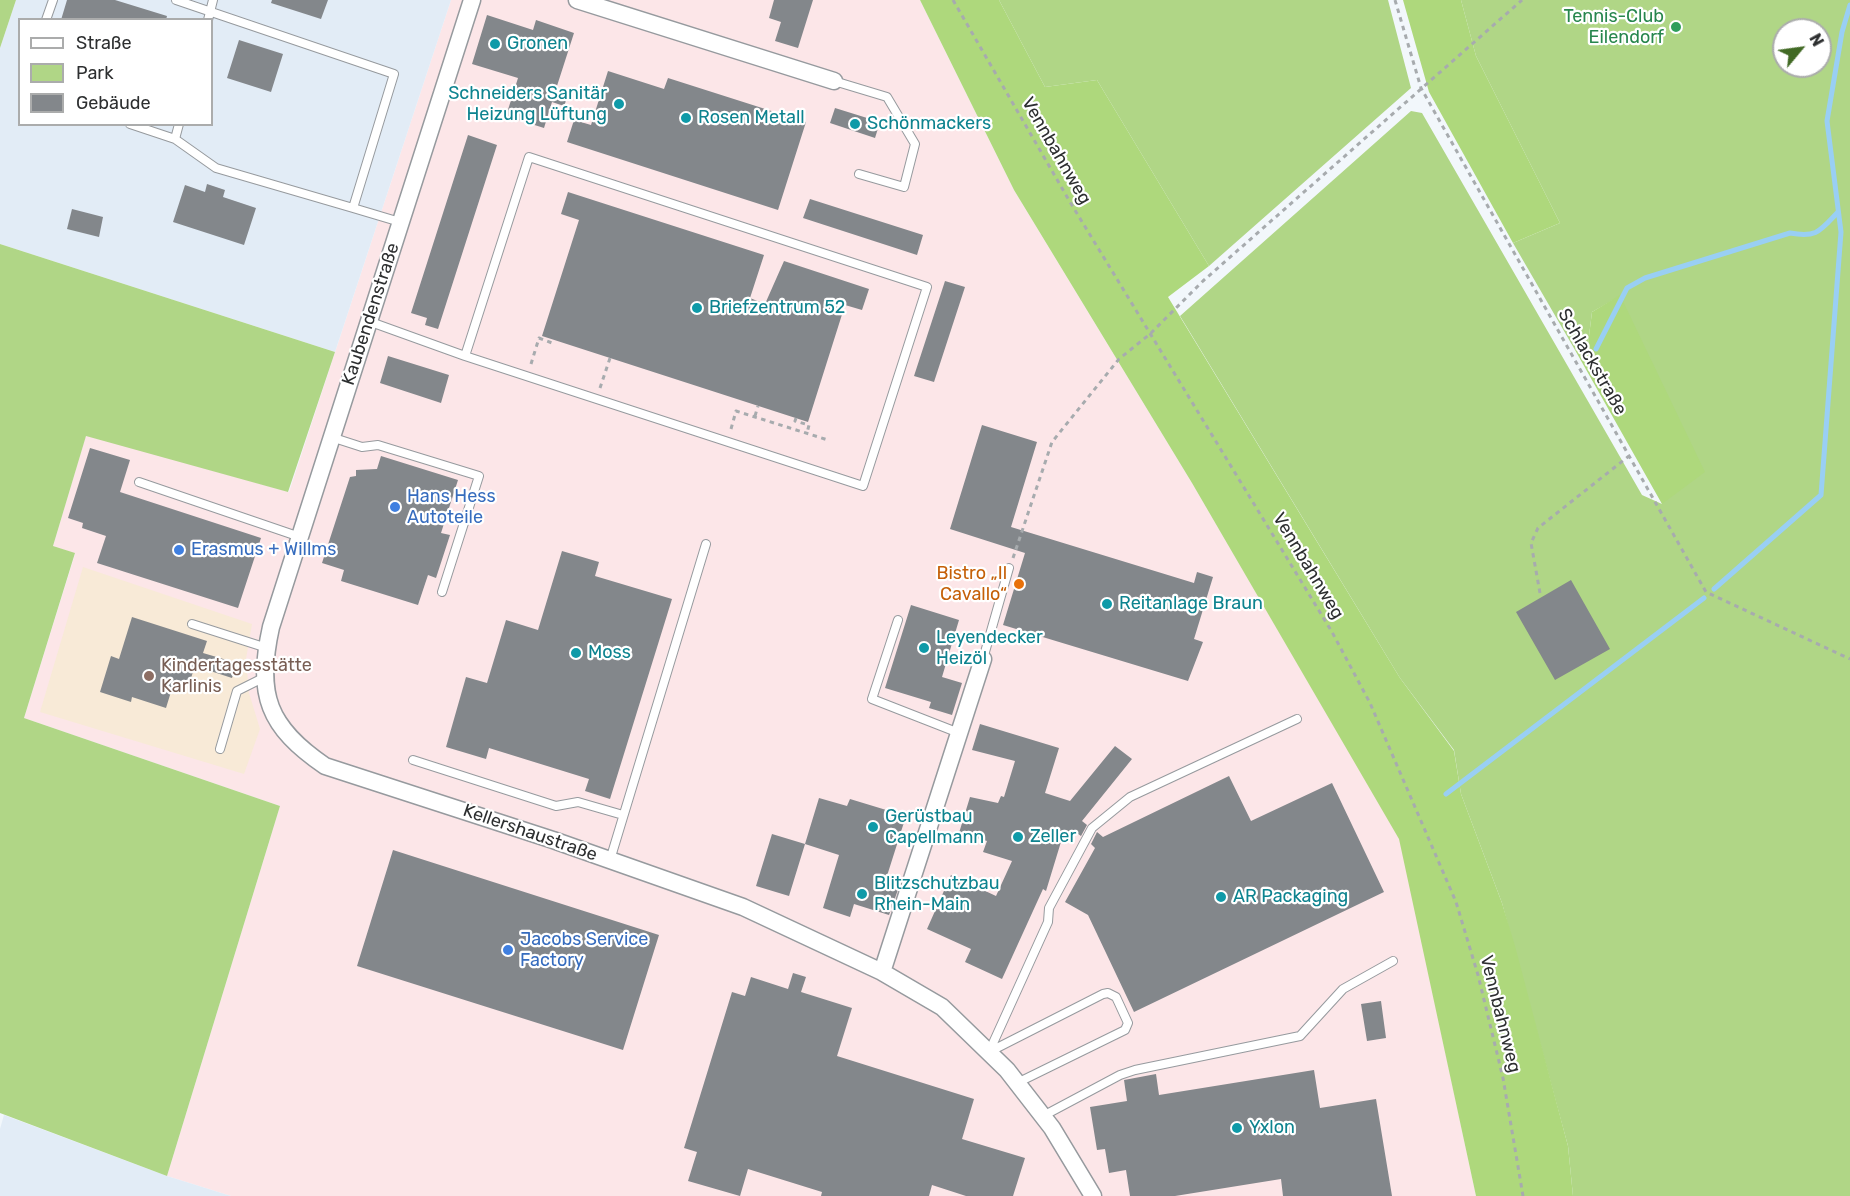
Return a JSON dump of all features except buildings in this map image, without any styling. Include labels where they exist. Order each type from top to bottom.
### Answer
[{"type":"street","name":"Kaubendenstraße","points":[[271,627],[472,0]]},
{"type":"street","points":[[584,1],[834,81]]},
{"type":"street","name":"Kellershaustraße","points":[[271,627],[267,648],[266,692],[277,722],[297,747],[325,766],[610,860],[743,907],[882,972],[942,1007],[989,1052],[1043,1116],[1085,1178],[1094,1196]]},
{"type":"street","points":[[882,972],[983,659]]},
{"type":"lane","points":[[47,18],[53,0]]},
{"type":"lane","points":[[176,0],[209,16],[394,74],[353,208]]},
{"type":"lane","points":[[209,16],[213,0]]},
{"type":"lane","points":[[834,81],[887,97],[915,144],[904,187],[859,174]]},
{"type":"lane","points":[[136,126],[175,139],[216,168],[400,222]]},
{"type":"lane","points":[[175,139],[178,126]]},
{"type":"lane","points":[[368,321],[465,356],[863,486],[927,287],[529,157],[465,356]]},
{"type":"lane","points":[[331,437],[362,447],[378,444],[479,476],[442,592]]},
{"type":"lane","points":[[139,482],[300,537]]},
{"type":"lane","points":[[610,860],[706,543]]},
{"type":"lane","points":[[983,659],[1009,568]]},
{"type":"lane","points":[[898,620],[872,699],[959,733]]},
{"type":"lane","points":[[192,624],[267,648]]},
{"type":"lane","points":[[220,749],[237,691],[265,677]]},
{"type":"lane","points":[[989,1052],[1048,922],[1049,908],[1092,828],[1130,797],[1297,719]]},
{"type":"lane","points":[[413,760],[556,806],[578,802],[623,815]]},
{"type":"lane","points":[[1043,1116],[1135,1070],[1300,1036],[1343,989],[1393,961]]},
{"type":"lane","points":[[989,1052],[1103,994],[1108,993],[1116,997],[1128,1023],[1125,1030],[1017,1083]]},
{"type":"path","name":"Vennbahnweg","points":[[953,0],[1150,334],[1332,632],[1370,703],[1444,870],[1481,987],[1503,1078],[1523,1196]]},
{"type":"path","name":"Schlackstraße","points":[[1395,0],[1421,88],[1707,592],[1850,659]]},
{"type":"path","points":[[1009,568],[1053,441],[1119,359],[1150,334],[1203,281],[1522,0]]},
{"type":"path","points":[[527,376],[539,338],[552,343],[553,340]]},
{"type":"path","points":[[596,399],[610,358]]},
{"type":"path","points":[[755,416],[758,406]]},
{"type":"path","points":[[727,441],[736,411],[828,440]]},
{"type":"path","points":[[796,418],[795,421],[809,425],[807,433]]},
{"type":"path","points":[[1540,593],[1532,543],[1538,528],[1629,456]]},
{"type":"shaded area","points":[[16,0],[451,0],[335,352],[0,244],[0,48]]},
{"type":"shaded area","points":[[451,0],[920,0],[1014,190],[1192,483],[1400,839],[1476,1196],[231,1196],[167,1176],[280,806],[24,718],[75,554],[53,546],[86,435],[289,492]]},
{"type":"shaded area","name":"Kindertagesstätte Karlinis","points":[[83,567],[252,624],[246,659],[249,693],[260,729],[244,774],[40,712]]},
{"type":"shaded area","points":[[4,1115],[167,1176],[231,1196],[0,1196],[0,1129]]},
{"type":"green space","points":[[0,0],[16,0],[0,48]]},
{"type":"green space","points":[[920,0],[999,0],[1045,87],[1097,80],[1209,266],[1168,297],[1400,678],[1454,751],[1461,794],[1502,903],[1515,946],[1568,1146],[1573,1196],[1476,1196],[1399,839],[1192,483],[1014,190]]},
{"type":"green space","points":[[999,0],[1388,0],[1411,88],[1209,266],[1097,80],[1045,87]]},
{"type":"green space","points":[[1403,0],[1461,0],[1476,56],[1560,223],[1513,243],[1429,92]]},
{"type":"green space","points":[[1461,0],[1850,0],[1850,1196],[1573,1196],[1568,1146],[1502,903],[1461,794],[1454,750],[1400,678],[1180,316],[1411,111],[1422,113],[1642,495],[1662,504],[1620,296],[1592,312],[1588,344],[1575,350],[1513,243],[1560,223],[1476,56]]},
{"type":"green space","points":[[0,244],[335,352],[288,492],[86,436],[53,546],[75,553],[24,718],[280,806],[167,1176],[0,1113]]},
{"type":"green space","points":[[1620,295],[1705,472],[1662,504],[1575,350],[1588,344],[1592,312]]},
{"type":"waterway","points":[[1714,589],[1821,495],[1841,232],[1827,121],[1842,32],[1850,5]]},
{"type":"waterway","points":[[1596,349],[1627,288],[1645,278],[1790,233],[1812,234],[1822,228],[1838,212]]},
{"type":"waterway","points":[[1446,794],[1704,598]]},
{"type":"place","name":"Tennis-Club Eilendorf","points":[[1676,27]]},
{"type":"place","name":"Gronen","points":[[495,44]]},
{"type":"place","name":"Schneiders Sanitär Heizung Lüftung","points":[[619,104]]},
{"type":"place","name":"Rosen Metall","points":[[686,118]]},
{"type":"place","name":"Schönmackers","points":[[855,124]]},
{"type":"place","name":"Briefzentrum 52","points":[[697,308]]},
{"type":"place","name":"Hans Hess Autoteile","points":[[395,507]]},
{"type":"place","name":"Erasmus + Willms","points":[[179,550]]},
{"type":"place","name":"Bistro „Il Cavallo“","points":[[1019,584]]},
{"type":"place","name":"Reitanlage Braun","points":[[1107,604]]},
{"type":"place","name":"Leyendecker Heizöl","points":[[924,648]]},
{"type":"place","name":"Moss","points":[[576,653]]},
{"type":"place","name":"Kindertagesstätte Karlinis","points":[[149,676]]},
{"type":"place","name":"Gerüstbau Capellmann","points":[[873,827]]},
{"type":"place","name":"Zeller","points":[[1018,837]]},
{"type":"place","name":"Blitzschutzbau Rhein-Main","points":[[862,894]]},
{"type":"place","name":"AR Packaging","points":[[1221,897]]},
{"type":"place","name":"Jacobs Service Factory","points":[[508,950]]},
{"type":"place","name":"Yxlon","points":[[1237,1128]]}]
